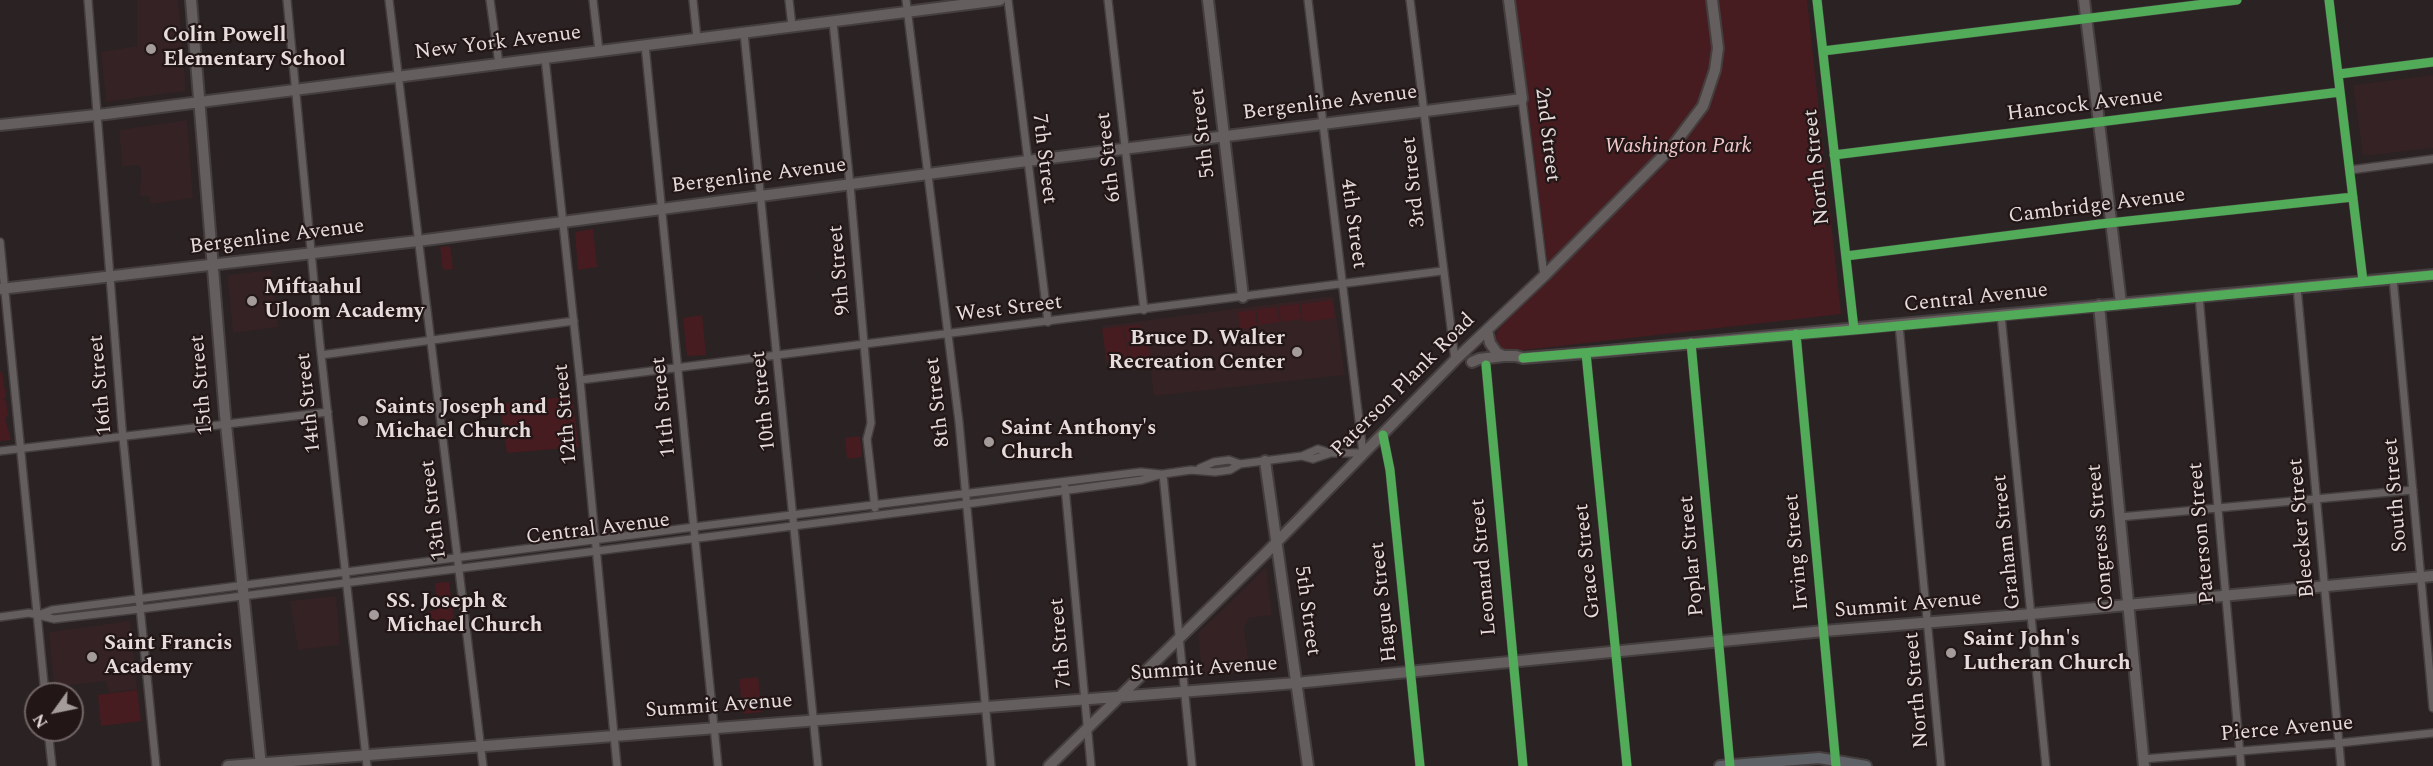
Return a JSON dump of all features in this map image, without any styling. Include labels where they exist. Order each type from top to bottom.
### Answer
[{"type":"main road","points":[[1727,766],[1799,758],[1866,766]]},
{"type":"street","name":"16th Street","points":[[88,0],[123,437],[156,766]]},
{"type":"street","name":"15th Street","points":[[191,0],[226,424],[260,764]]},
{"type":"street","name":"14th Street","points":[[287,0],[321,355],[366,760]]},
{"type":"street","name":"13th Street","points":[[389,0],[483,766]]},
{"type":"street","points":[[490,0],[499,64]]},
{"type":"street","points":[[593,0],[599,51]]},
{"type":"street","points":[[693,0],[697,38]]},
{"type":"street","points":[[789,0],[792,26]]},
{"type":"street","name":"8th Street","points":[[906,0],[965,493],[991,766]]},
{"type":"street","name":"New York Avenue","points":[[0,125],[97,115],[1000,0]]},
{"type":"street","name":"7th Street","points":[[1008,0],[1026,161],[1048,322]]},
{"type":"street","name":"6th Street","points":[[1108,0],[1144,310]]},
{"type":"street","name":"5th Street","points":[[1208,0],[1243,297]]},
{"type":"street","name":"4th Street","points":[[1308,0],[1363,453]]},
{"type":"street","name":"3rd Street","points":[[1410,0],[1442,271],[1455,360]]},
{"type":"street","name":"2nd Street","points":[[1509,0],[1544,276]]},
{"type":"street","name":"Paterson Plank Road","points":[[1049,766],[1277,542],[1455,360],[1544,276],[1666,154],[1690,126],[1703,106],[1715,70],[1718,48],[1712,0]]},
{"type":"street","name":"North Street","points":[[1817,0],[1854,329]]},
{"type":"street","points":[[2084,0],[2121,303]]},
{"type":"street","points":[[1822,51],[2237,0]]},
{"type":"street","points":[[2330,0],[2363,281]]},
{"type":"street","name":"9th Street","points":[[832,22],[850,185],[871,423],[867,439],[875,514]]},
{"type":"street","name":"10th Street","points":[[744,33],[818,766]]},
{"type":"street","name":"11th Street","points":[[645,45],[718,766]]},
{"type":"street","name":"12th Street","points":[[545,58],[574,321],[618,766]]},
{"type":"street","points":[[2339,74],[2433,62]]},
{"type":"street","name":"Hancock Avenue","points":[[1834,155],[2340,92]]},
{"type":"street","name":"Bergenline Avenue","points":[[3,289],[418,241],[1522,99]]},
{"type":"street","points":[[2350,170],[2433,159]]},
{"type":"street","name":"Cambridge Avenue","points":[[1846,256],[2353,197]]},
{"type":"street","points":[[0,242],[44,682]]},
{"type":"street","name":"West Street","points":[[580,380],[1442,271]]},
{"type":"street","name":"Central Avenue","points":[[1472,362],[1479,358],[1504,356],[1523,358],[1587,353],[2433,275]]},
{"type":"street","name":"South Street","points":[[2393,278],[2433,708]]},
{"type":"street","name":"Bleecker Street","points":[[2297,287],[2342,766]]},
{"type":"street","name":"Paterson Street","points":[[2199,296],[2241,766]]},
{"type":"street","name":"Congress Street","points":[[2099,305],[2144,763]]},
{"type":"street","name":"Graham Street","points":[[2001,315],[2046,766]]},
{"type":"street","points":[[321,355],[574,321]]},
{"type":"street","name":"North Street","points":[[1899,325],[1941,766]]},
{"type":"street","points":[[1487,330],[1489,341],[1497,353],[1504,356]]},
{"type":"street","name":"Irving Street","points":[[1796,334],[1836,763]]},
{"type":"street","name":"Poplar Street","points":[[1691,343],[1727,766]]},
{"type":"street","name":"Grace Street","points":[[1587,353],[1627,766]]},
{"type":"street","name":"Central Avenue","points":[[1455,360],[1486,365],[1518,362],[1523,358]]},
{"type":"street","name":"Leonard Street","points":[[1486,365],[1523,766]]},
{"type":"street","points":[[0,451],[328,412]]},
{"type":"street","name":"Hague Street","points":[[1383,435],[1390,470],[1420,766]]},
{"type":"street","name":"Central Avenue","points":[[38,615],[52,610],[347,581],[966,504],[1142,480],[1163,474],[1198,469],[1221,461],[1229,460],[1240,464],[1302,456],[1318,449],[1331,453],[1363,453]]},
{"type":"street","name":"5th Street","points":[[1265,461],[1308,766]]},
{"type":"street","name":"Central Avenue","points":[[0,617],[29,614],[54,619],[140,609],[346,572],[1064,481],[1141,472],[1163,474]]},
{"type":"street","points":[[1163,474],[1192,766]]},
{"type":"street","name":"7th Street","points":[[1064,481],[1091,766]]},
{"type":"street","points":[[2120,517],[2413,490]]},
{"type":"street","name":"Summit Avenue","points":[[228,766],[366,760],[480,746],[1296,683],[1824,631],[2433,576]]},
{"type":"street","name":"Pierce Avenue","points":[[2144,763],[2433,732]]},
{"type":"street","points":[[49,742],[52,766]]},
{"type":"shaded area","name":"Colin Powell Elementary School","points":[[137,0],[178,0],[186,91],[106,102],[101,52],[137,46]]},
{"type":"shaded area","points":[[2433,75],[2433,148],[2363,156],[2353,85]]},
{"type":"shaded area","points":[[187,120],[193,198],[151,204],[149,197],[140,196],[141,168],[138,165],[122,167],[119,130]]},
{"type":"shaded area","name":"Miftaahul Uloom Academy","points":[[271,270],[278,327],[233,333],[227,275]]},
{"type":"shaded area","points":[[1333,296],[1345,375],[1154,396],[1149,360],[1106,364],[1102,326]]},
{"type":"shaded area","points":[[1266,567],[1272,615],[1249,618],[1244,628],[1250,672],[1202,676],[1198,633]]},
{"type":"shaded area","points":[[336,596],[340,645],[298,650],[290,601]]},
{"type":"shaded area","name":"Saint Francis Academy","points":[[130,621],[137,689],[109,693],[106,681],[84,684],[54,682],[49,632]]},
{"type":"green space","name":"Washington Park","points":[[1515,0],[1807,0],[1841,314],[1507,352],[1502,350],[1495,343],[1497,331],[1549,275]]},
{"type":"green space","points":[[593,229],[597,267],[578,270],[575,232]]},
{"type":"green space","points":[[450,246],[453,269],[443,270],[440,247]]},
{"type":"green space","points":[[1332,300],[1335,318],[1303,322],[1301,304]]},
{"type":"green space","points":[[1299,304],[1301,319],[1281,322],[1279,306]]},
{"type":"green space","points":[[1277,307],[1279,322],[1259,325],[1257,309]]},
{"type":"green space","points":[[1255,310],[1257,328],[1240,329],[1238,312]]},
{"type":"green space","points":[[702,315],[706,355],[687,356],[683,318]]},
{"type":"green space","points":[[1140,325],[1142,340],[1126,342],[1124,326]]},
{"type":"green space","points":[[1122,326],[1128,358],[1107,361],[1102,329]]},
{"type":"green space","points":[[1148,341],[1151,359],[1130,361],[1127,344]]},
{"type":"green space","points":[[0,372],[2,372],[6,397],[3,399],[6,401],[8,415],[5,418],[11,440],[0,441]]},
{"type":"green space","points":[[572,396],[579,447],[507,453],[500,404]]},
{"type":"green space","points":[[860,436],[862,457],[847,459],[845,438]]},
{"type":"green space","points":[[449,582],[454,620],[430,623],[429,611],[438,610],[435,583]]},
{"type":"green space","points":[[758,677],[762,712],[743,714],[739,679]]},
{"type":"green space","points":[[137,690],[141,721],[101,726],[98,695]]},
{"type":"cycle path","points":[[1817,0],[1854,329]]},
{"type":"cycle path","points":[[1823,51],[2237,0]]},
{"type":"cycle path","points":[[2329,0],[2363,281]]},
{"type":"cycle path","points":[[2339,74],[2433,62]]},
{"type":"cycle path","points":[[1834,155],[2340,92]]},
{"type":"cycle path","points":[[1846,256],[2100,224],[2353,197]]},
{"type":"cycle path","points":[[1523,358],[1866,329],[2433,275]]},
{"type":"cycle path","points":[[1796,334],[1836,766]]},
{"type":"cycle path","points":[[1691,343],[1730,766]]},
{"type":"cycle path","points":[[1586,353],[1627,766]]},
{"type":"cycle path","points":[[1486,365],[1523,766]]},
{"type":"cycle path","points":[[1383,435],[1390,470],[1420,766]]},
{"type":"place","name":"Colin Powell Elementary School","points":[[151,49]]},
{"type":"place","name":"Miftaahul Uloom Academy","points":[[252,301]]},
{"type":"place","name":"Bruce D. Walter Recreation Center","points":[[1297,352]]},
{"type":"place","name":"Saints Joseph and Michael Church","points":[[363,421]]},
{"type":"place","name":"Saint Anthony's Church","points":[[989,442]]},
{"type":"place","name":"SS. Joseph & Michael Church","points":[[374,615]]},
{"type":"place","name":"Saint John's Lutheran Church","points":[[1951,653]]},
{"type":"place","name":"Saint Francis Academy","points":[[92,657]]}]
